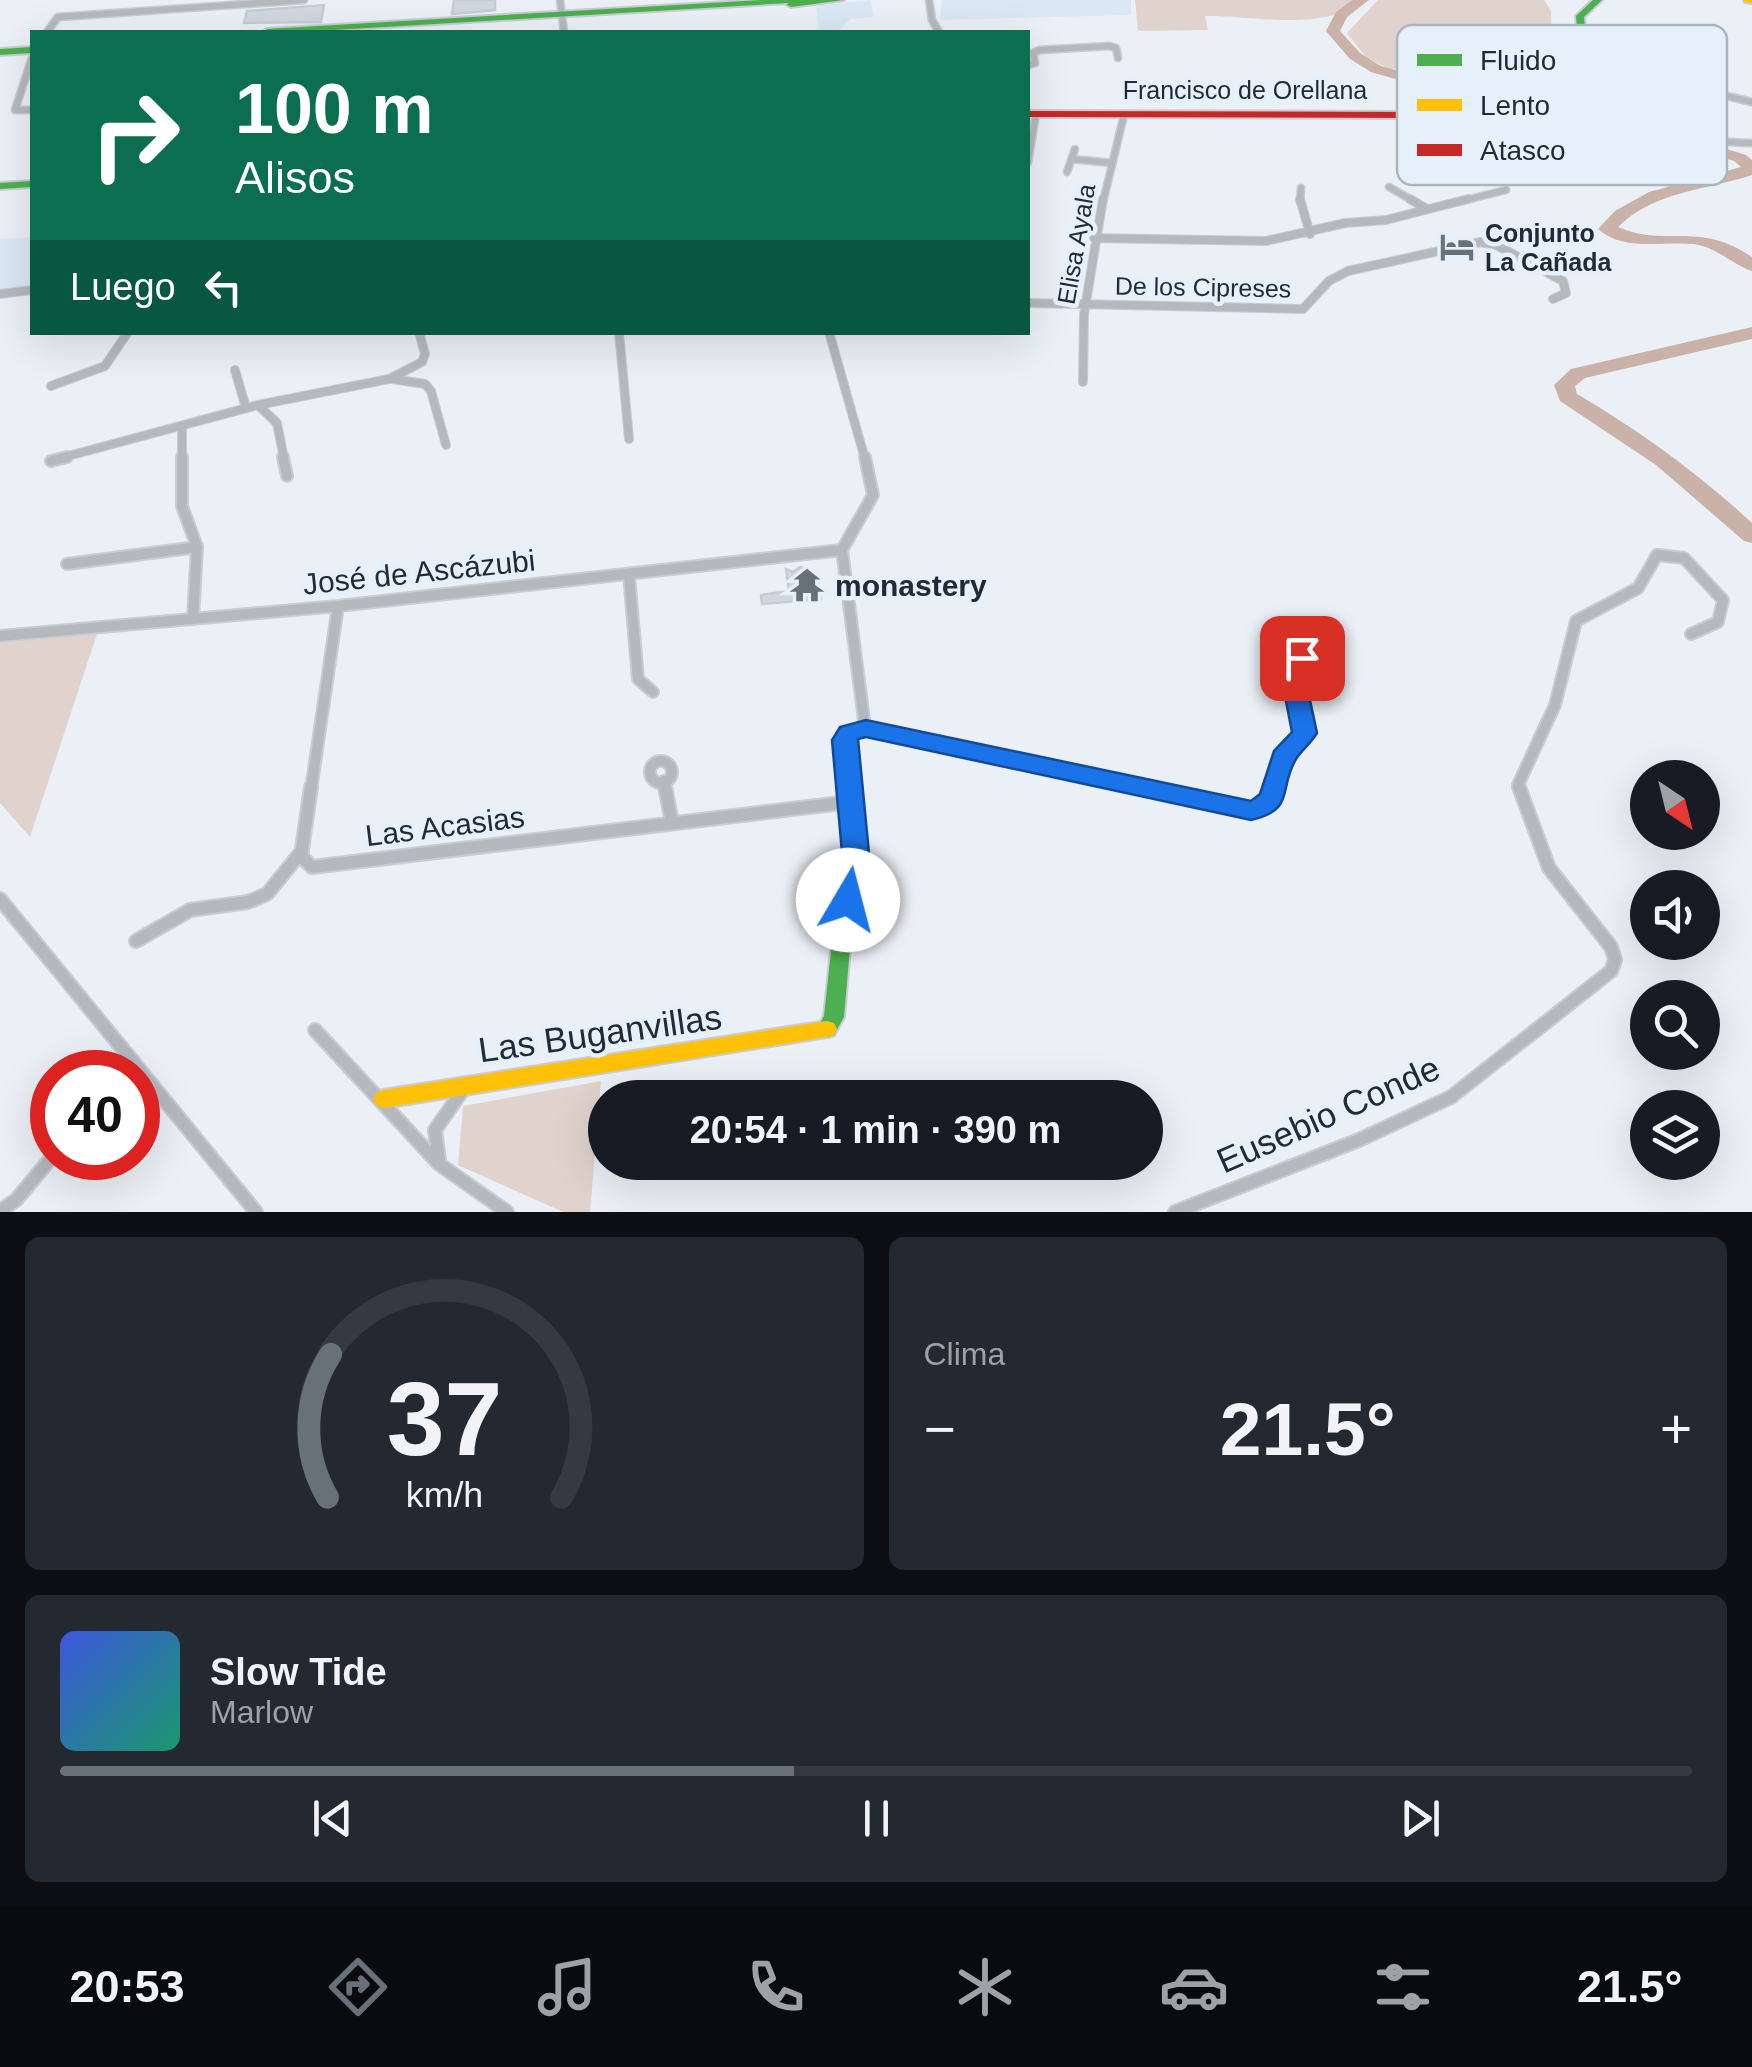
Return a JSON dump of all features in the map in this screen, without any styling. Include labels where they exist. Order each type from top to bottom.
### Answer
[{"type":"street","points":[[49,30],[58,18],[204,4],[304,0]]},
{"type":"street","points":[[360,30],[802,0]]},
{"type":"street","points":[[304,30],[840,0]]},
{"type":"street","points":[[929,0],[938,30]]},
{"type":"street","points":[[1581,25],[1580,16],[1598,0]]},
{"type":"street","points":[[87,15],[100,2]]},
{"type":"street","points":[[1030,64],[1034,63],[1033,52],[1040,50],[1109,46],[1116,48],[1118,58]]},
{"type":"street","points":[[0,50],[30,51]]},
{"type":"street","points":[[16,111],[30,58]]},
{"type":"street","points":[[1727,96],[1752,102]]},
{"type":"street","points":[[0,115],[30,110]]},
{"type":"street","name":"Francisco de Orellana","points":[[1032,114],[1397,116]]},
{"type":"street","name":"Elisa Ayala","points":[[1084,382],[1083,304],[1094,238],[1124,115]]},
{"type":"street","points":[[1067,172],[1075,149]]},
{"type":"street","points":[[1072,160],[1112,163]]},
{"type":"street","points":[[0,186],[30,184]]},
{"type":"street","points":[[1390,187],[1428,210]]},
{"type":"street","points":[[1301,188],[1298,194],[1310,234]]},
{"type":"street","points":[[1094,238],[1266,241],[1345,223],[1386,220],[1506,190]]},
{"type":"street","name":"De los Cipreses","points":[[1030,303],[1303,309],[1329,281],[1348,271],[1480,242],[1496,246],[1562,281],[1566,293],[1553,299]]},
{"type":"street","points":[[0,294],[30,290]]},
{"type":"street","points":[[51,386],[105,366],[126,335]]},
{"type":"street","points":[[51,462],[258,405],[389,379],[422,362],[426,354],[419,335]]},
{"type":"street","points":[[619,335],[629,439]]},
{"type":"street","points":[[830,335],[872,486],[872,495],[842,550],[866,728]]},
{"type":"street","points":[[235,370],[246,408]]},
{"type":"street","points":[[389,379],[425,384],[431,391],[446,445]]},
{"type":"street","points":[[258,405],[277,423],[287,476]]},
{"type":"street","points":[[182,426],[182,506],[197,547],[193,619]]},
{"type":"street","points":[[67,564],[197,547]]},
{"type":"street","name":"José de Ascázubi","points":[[0,636],[338,606],[842,550]]},
{"type":"street","name":"Eusebio Conde","points":[[1176,1212],[1360,1140],[1452,1098],[1611,971],[1615,960],[1611,947],[1550,868],[1518,785],[1556,705],[1576,621],[1638,588],[1657,555],[1684,558],[1723,600],[1718,622],[1691,634]]},
{"type":"street","points":[[629,575],[638,679],[653,692]]},
{"type":"street","points":[[136,941],[190,910],[248,902],[267,894],[302,851],[338,606]]},
{"type":"street","points":[[850,802],[845,740],[849,733],[866,728],[1134,788],[1251,810],[1262,808],[1272,798],[1283,758],[1305,733],[1295,686],[1308,629]]},
{"type":"street","points":[[664,780],[672,822]]},
{"type":"street","name":"Las Acasias","points":[[302,851],[304,863],[312,867],[850,802]]},
{"type":"street","name":"Las Buganvillas","points":[[383,1099],[826,1029],[834,1017],[842,924],[857,864],[850,802]]},
{"type":"street","points":[[0,899],[116,1050]]},
{"type":"street","points":[[315,1030],[383,1099],[439,1164],[507,1212]]},
{"type":"street","points":[[439,1164],[435,1130],[441,1116],[468,1083]]},
{"type":"street","points":[[160,1102],[256,1212]]},
{"type":"street","points":[[0,1211],[16,1200],[33,1180]]},
{"type":"shaded area","points":[[871,0],[873,17],[850,19],[840,30],[819,30],[816,6]]},
{"type":"shaded area","points":[[942,0],[1131,0],[1131,15],[940,20]]},
{"type":"shaded area","points":[[1135,0],[1362,0],[1347,10],[1309,19],[1205,16],[1208,30],[1138,31]]},
{"type":"shaded area","points":[[1378,0],[1544,0],[1551,11],[1551,25],[1397,25],[1397,69],[1389,69],[1366,57],[1347,33]]},
{"type":"shaded area","points":[[30,237],[30,287],[0,291],[0,239]]},
{"type":"shaded area","points":[[97,634],[30,837],[0,803],[0,643]]},
{"type":"shaded area","points":[[588,1083],[588,1180],[593,1180],[590,1212],[563,1212],[458,1165],[463,1106]]},
{"type":"building","points":[[454,0],[495,0],[495,10],[452,14]]},
{"type":"building","points":[[324,5],[321,22],[244,23],[247,11]]},
{"type":"building","name":"monastery","points":[[800,567],[817,574],[821,599],[762,604],[761,595],[789,591],[786,569],[793,572]]},
{"type":"waterway","points":[[1362,0],[1341,15],[1333,31],[1355,56],[1376,69],[1397,75]]},
{"type":"waterway","points":[[1727,154],[1752,168]]},
{"type":"waterway","points":[[1727,177],[1752,169]]},
{"type":"waterway","points":[[1695,185],[1637,204],[1607,229],[1624,237],[1711,242],[1752,265]]},
{"type":"waterway","points":[[1752,333],[1578,373],[1564,385],[1567,397],[1664,461],[1752,536]]},
{"type":"traffic: fast","points":[[300,30],[802,0]]},
{"type":"traffic: fast","points":[[791,5],[840,0]]},
{"type":"traffic: fast","points":[[1581,25],[1580,16],[1598,0]]},
{"type":"traffic: fast","points":[[0,52],[30,50]]},
{"type":"traffic: fast","points":[[0,186],[30,184]]},
{"type":"traffic: fast","points":[[827,1029],[834,1017],[843,924],[857,864],[845,740],[849,733],[865,728],[1251,810],[1271,797],[1283,758],[1305,733],[1295,686],[1308,629]]},
{"type":"traffic: slow","points":[[1748,0],[1752,1]]},
{"type":"traffic: slow","points":[[383,1099],[827,1029]]},
{"type":"traffic: jam","points":[[1030,114],[1397,115]]},
{"type":"place","name":"Conjunto La Cañada","points":[[1457,247]]},
{"type":"place","name":"monastery","points":[[807,585]]},
{"type":"route","points":[[848,900],[857,864],[845,740],[849,733],[866,728],[1251,810],[1268,804],[1283,758],[1305,733],[1295,686],[1302,658]]}]
